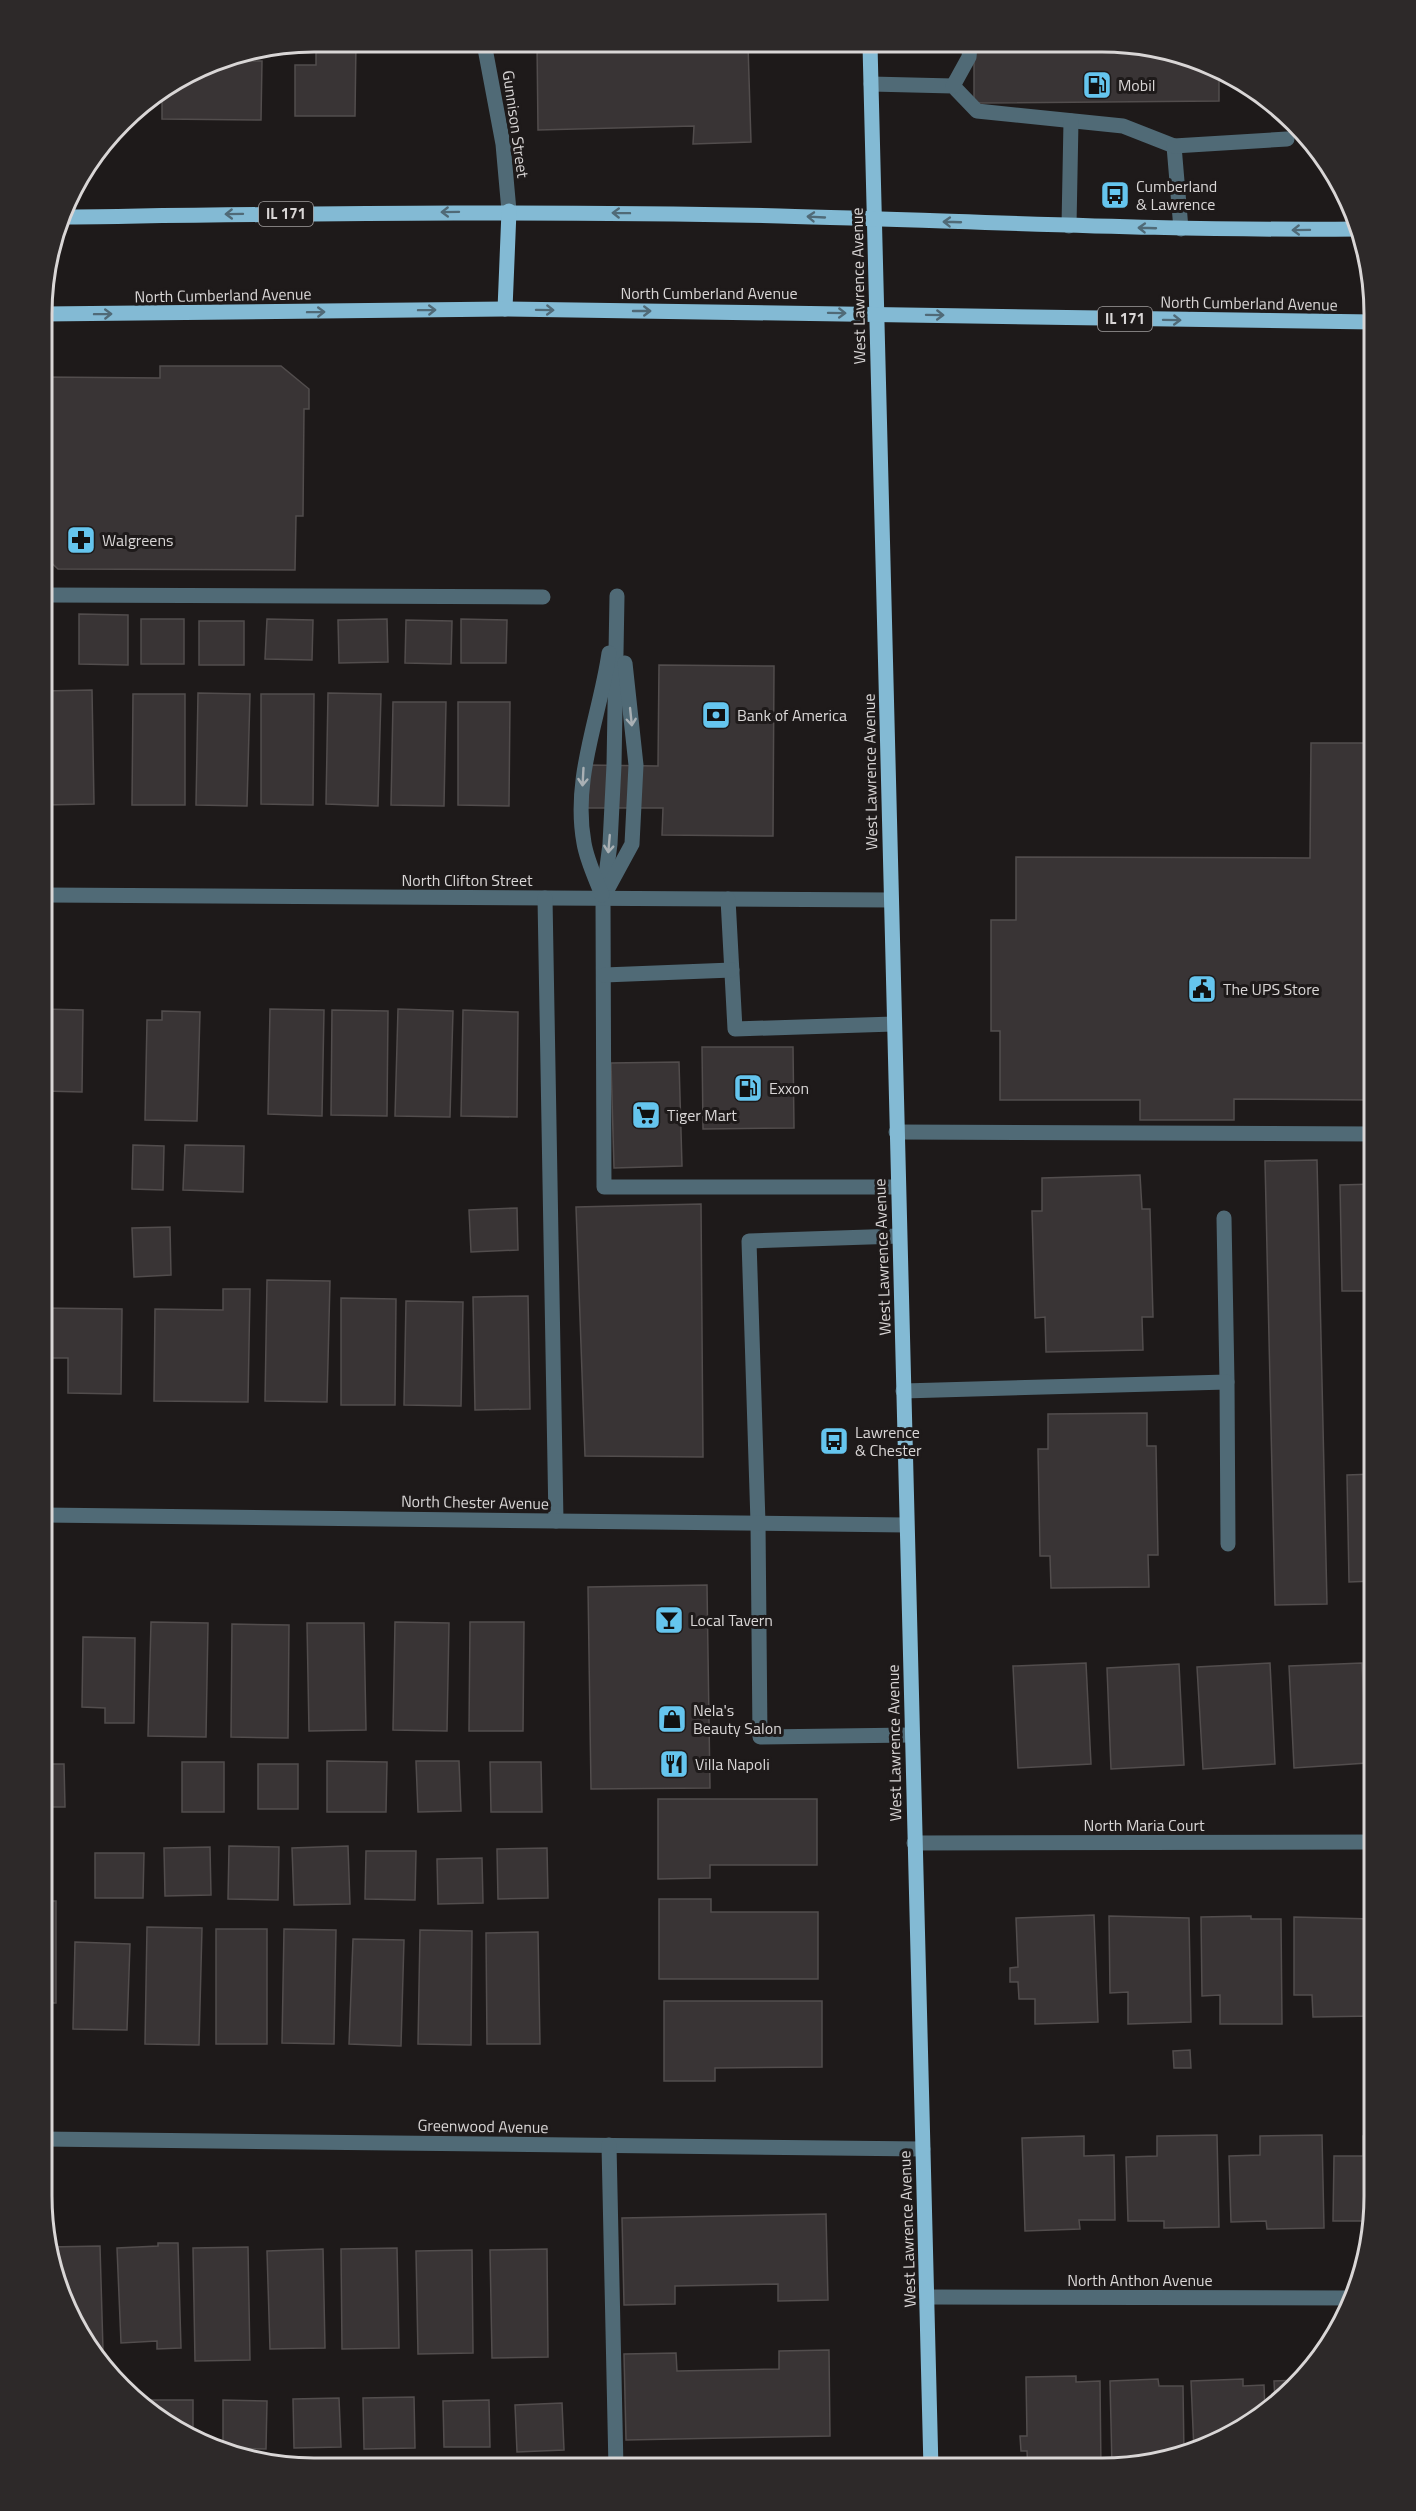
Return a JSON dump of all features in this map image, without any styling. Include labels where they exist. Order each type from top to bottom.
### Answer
[{"type":"main road","name":"West Lawrence Avenue","points":[[870,52],[931,2458]]},
{"type":"main road","name":"IL 171","points":[[71,217],[509,211],[783,216],[1181,229],[1350,229]]},
{"type":"main road","points":[[505,309],[509,211]]},
{"type":"main road","name":"North Cumberland Avenue","points":[[52,314],[505,309],[1364,322]]},
{"type":"street","name":"Gunnison Street","points":[[486,52],[503,144],[509,211]]},
{"type":"street","points":[[953,86],[969,52]]},
{"type":"street","points":[[871,84],[953,86],[977,111],[1123,126],[1174,146],[1287,139]]},
{"type":"street","points":[[1069,226],[1071,121]]},
{"type":"street","points":[[1174,146],[1181,229]]},
{"type":"street","points":[[52,595],[543,597]]},
{"type":"street","points":[[603,898],[632,844],[635,808],[636,765],[617,596]]},
{"type":"street","points":[[617,596],[614,765],[610,844],[603,898],[604,1187],[898,1187]]},
{"type":"street","points":[[603,898],[584,844],[583,768],[605,680],[617,596]]},
{"type":"street","name":"North Clifton Street","points":[[52,895],[891,900]]},
{"type":"street","points":[[545,898],[556,1521]]},
{"type":"street","points":[[728,899],[735,1029],[894,1024]]},
{"type":"street","points":[[604,975],[732,970]]},
{"type":"street","points":[[896,1132],[1364,1134]]},
{"type":"street","points":[[1224,1218],[1228,1544]]},
{"type":"street","points":[[899,1236],[749,1241],[758,1523],[760,1737],[911,1735]]},
{"type":"street","points":[[903,1391],[1227,1382]]},
{"type":"street","name":"North Chester Avenue","points":[[52,1515],[906,1525]]},
{"type":"street","name":"North Maria Court","points":[[914,1844],[1364,1842]]},
{"type":"street","name":"Greenwood Avenue","points":[[52,2139],[923,2148]]},
{"type":"street","points":[[609,2145],[616,2458]]},
{"type":"street","name":"North Anthon Avenue","points":[[927,2297],[1343,2298]]},
{"type":"building","points":[[316,52],[356,52],[355,116],[295,116],[295,65],[316,65]]},
{"type":"building","points":[[537,52],[748,52],[751,142],[693,144],[694,126],[538,130]]},
{"type":"building","name":"Mobil","points":[[974,52],[1101,52],[1136,55],[1186,66],[1219,81],[1219,101],[974,103]]},
{"type":"building","points":[[247,61],[262,61],[261,120],[162,119],[162,102],[184,88],[230,66]]},
{"type":"building","name":"Walgreens","points":[[160,366],[281,366],[309,389],[309,409],[304,409],[303,516],[296,516],[295,570],[58,569],[52,563],[52,377],[160,378]]},
{"type":"building","points":[[79,614],[128,615],[128,665],[79,664]]},
{"type":"building","points":[[141,619],[184,619],[184,664],[141,664]]},
{"type":"building","points":[[267,619],[313,620],[312,660],[265,659]]},
{"type":"building","points":[[387,619],[388,662],[339,663],[338,620]]},
{"type":"building","points":[[461,619],[507,620],[506,663],[461,663]]},
{"type":"building","points":[[406,620],[452,621],[451,664],[405,663]]},
{"type":"building","points":[[199,621],[244,621],[244,665],[199,665]]},
{"type":"building","name":"Bank of America","points":[[659,665],[774,666],[773,836],[662,835],[663,808],[587,808],[587,765],[658,766]]},
{"type":"building","points":[[92,690],[94,804],[52,805],[52,691]]},
{"type":"building","points":[[198,693],[250,694],[247,806],[196,805]]},
{"type":"building","points":[[328,693],[381,694],[378,806],[326,804]]},
{"type":"building","points":[[133,694],[185,694],[185,805],[132,805]]},
{"type":"building","points":[[261,694],[314,694],[313,805],[261,804]]},
{"type":"building","points":[[393,702],[446,702],[444,806],[391,805]]},
{"type":"building","points":[[458,702],[510,702],[509,806],[458,805]]},
{"type":"building","points":[[1311,743],[1364,743],[1364,1100],[1234,1099],[1234,1120],[1140,1120],[1140,1100],[1000,1100],[1000,1031],[991,1031],[991,920],[1016,920],[1016,857],[1310,858]]},
{"type":"building","points":[[52,1009],[83,1010],[82,1092],[52,1091]]},
{"type":"building","points":[[270,1009],[324,1010],[322,1116],[268,1114]]},
{"type":"building","points":[[398,1009],[453,1011],[450,1117],[395,1116]]},
{"type":"building","points":[[332,1010],[388,1011],[387,1116],[331,1115]]},
{"type":"building","points":[[463,1010],[518,1012],[517,1117],[461,1116]]},
{"type":"building","points":[[162,1011],[200,1012],[197,1121],[145,1120],[147,1020],[162,1020]]},
{"type":"building","name":"Exxon","points":[[702,1047],[793,1047],[794,1128],[703,1129]]},
{"type":"building","name":"Tiger Mart","points":[[679,1062],[682,1166],[614,1168],[611,1063]]},
{"type":"building","points":[[133,1145],[164,1146],[163,1190],[132,1189]]},
{"type":"building","points":[[185,1145],[244,1146],[243,1192],[183,1190]]},
{"type":"building","points":[[1317,1160],[1327,1604],[1275,1605],[1265,1161]]},
{"type":"building","points":[[1140,1175],[1142,1209],[1150,1209],[1153,1317],[1142,1317],[1143,1350],[1046,1352],[1045,1317],[1035,1318],[1032,1211],[1042,1211],[1042,1178]]},
{"type":"building","points":[[1364,1184],[1364,1291],[1342,1291],[1340,1185]]},
{"type":"building","points":[[701,1204],[703,1457],[585,1456],[576,1207]]},
{"type":"building","points":[[517,1208],[518,1250],[471,1252],[469,1210]]},
{"type":"building","points":[[170,1227],[171,1275],[134,1277],[132,1228]]},
{"type":"building","points":[[267,1280],[330,1281],[327,1402],[265,1401]]},
{"type":"building","points":[[223,1289],[250,1289],[248,1402],[154,1401],[155,1309],[223,1310]]},
{"type":"building","points":[[528,1296],[530,1409],[475,1410],[473,1297]]},
{"type":"building","points":[[341,1298],[396,1299],[395,1405],[341,1405]]},
{"type":"building","points":[[406,1301],[463,1302],[461,1406],[404,1405]]},
{"type":"building","points":[[52,1308],[122,1309],[121,1394],[68,1393],[68,1358],[52,1358]]},
{"type":"building","points":[[1147,1413],[1147,1446],[1156,1446],[1158,1555],[1148,1555],[1149,1587],[1051,1588],[1050,1556],[1040,1556],[1038,1449],[1048,1449],[1048,1414]]},
{"type":"building","points":[[1364,1474],[1364,1581],[1349,1582],[1347,1475]]},
{"type":"building","points":[[707,1585],[710,1788],[591,1789],[588,1587]]},
{"type":"building","points":[[151,1622],[208,1623],[206,1737],[148,1736]]},
{"type":"building","points":[[395,1622],[449,1623],[447,1731],[393,1730]]},
{"type":"building","points":[[470,1622],[524,1622],[523,1731],[469,1731]]},
{"type":"building","points":[[307,1623],[364,1623],[366,1730],[309,1731]]},
{"type":"building","points":[[232,1624],[289,1625],[288,1738],[231,1737]]},
{"type":"building","points":[[83,1637],[135,1638],[134,1723],[105,1723],[105,1708],[82,1707]]},
{"type":"building","points":[[1086,1663],[1091,1764],[1018,1768],[1013,1666]]},
{"type":"building","points":[[1270,1663],[1275,1764],[1203,1769],[1197,1667]]},
{"type":"building","points":[[1362,1663],[1364,1763],[1294,1768],[1289,1666]]},
{"type":"building","points":[[1179,1664],[1184,1765],[1111,1769],[1107,1668]]},
{"type":"building","points":[[327,1761],[387,1762],[386,1812],[327,1812]]},
{"type":"building","points":[[416,1761],[459,1761],[461,1811],[418,1812]]},
{"type":"building","points":[[182,1762],[224,1762],[224,1812],[182,1812]]},
{"type":"building","points":[[490,1762],[541,1762],[542,1812],[491,1812]]},
{"type":"building","points":[[52,1764],[64,1764],[65,1807],[52,1807]]},
{"type":"building","points":[[258,1764],[298,1764],[298,1809],[258,1809]]},
{"type":"building","points":[[658,1799],[817,1799],[817,1865],[710,1865],[710,1878],[658,1879]]},
{"type":"building","points":[[229,1846],[279,1847],[278,1900],[228,1899]]},
{"type":"building","points":[[348,1846],[350,1904],[294,1905],[292,1848]]},
{"type":"building","points":[[210,1847],[211,1895],[165,1896],[164,1848]]},
{"type":"building","points":[[547,1848],[548,1898],[498,1899],[497,1849]]},
{"type":"building","points":[[366,1851],[416,1851],[415,1900],[365,1899]]},
{"type":"building","points":[[95,1853],[144,1853],[143,1898],[95,1898]]},
{"type":"building","points":[[482,1858],[483,1903],[438,1904],[437,1859]]},
{"type":"building","points":[[659,1899],[711,1899],[711,1912],[818,1912],[818,1979],[659,1979]]},
{"type":"building","points":[[52,1901],[56,1901],[56,2003],[52,2003]]},
{"type":"building","points":[[1094,1915],[1098,2022],[1035,2024],[1035,1999],[1019,1999],[1018,1982],[1010,1982],[1010,1968],[1018,1967],[1016,1918]]},
{"type":"building","points":[[1109,1916],[1189,1918],[1191,2022],[1128,2024],[1128,1992],[1110,1993]]},
{"type":"building","points":[[1251,1916],[1251,1919],[1281,1919],[1282,2024],[1220,2024],[1220,1995],[1202,1996],[1201,1917]]},
{"type":"building","points":[[1294,1917],[1364,1919],[1364,2016],[1313,2017],[1312,1995],[1294,1995]]},
{"type":"building","points":[[147,1927],[202,1928],[199,2045],[145,2044]]},
{"type":"building","points":[[216,1929],[267,1929],[267,2044],[216,2044]]},
{"type":"building","points":[[284,1929],[336,1930],[334,2044],[282,2043]]},
{"type":"building","points":[[420,1930],[472,1931],[471,2045],[418,2044]]},
{"type":"building","points":[[538,1932],[540,2044],[487,2044],[486,1933]]},
{"type":"building","points":[[353,1939],[404,1940],[401,2046],[349,2044]]},
{"type":"building","points":[[75,1942],[130,1944],[127,2030],[73,2029]]},
{"type":"building","points":[[664,2001],[822,2001],[822,2067],[715,2068],[715,2081],[664,2081]]},
{"type":"building","points":[[1190,2050],[1191,2068],[1174,2068],[1173,2051]]},
{"type":"building","points":[[1217,2135],[1219,2227],[1164,2228],[1164,2221],[1128,2221],[1126,2157],[1157,2156],[1157,2136]]},
{"type":"building","points":[[1322,2135],[1324,2228],[1267,2229],[1266,2221],[1231,2222],[1229,2156],[1260,2155],[1260,2136]]},
{"type":"building","points":[[1084,2136],[1084,2156],[1114,2155],[1115,2220],[1079,2220],[1080,2229],[1025,2231],[1022,2138]]},
{"type":"building","points":[[1363,2136],[1364,2196],[1362,2221],[1333,2221],[1334,2156],[1363,2156]]},
{"type":"building","points":[[826,2214],[828,2300],[778,2301],[778,2284],[675,2286],[675,2304],[624,2305],[622,2218]]},
{"type":"building","points":[[158,2243],[178,2243],[181,2348],[157,2349],[157,2341],[121,2343],[117,2248],[158,2246]]},
{"type":"building","points":[[100,2246],[103,2350],[72,2297],[58,2247]]},
{"type":"building","points":[[248,2247],[250,2360],[195,2361],[193,2248]]},
{"type":"building","points":[[397,2248],[399,2348],[342,2349],[341,2249]]},
{"type":"building","points":[[323,2249],[325,2348],[270,2349],[267,2251]]},
{"type":"building","points":[[547,2249],[548,2357],[492,2358],[490,2250]]},
{"type":"building","points":[[472,2250],[473,2353],[418,2354],[416,2251]]},
{"type":"building","points":[[829,2350],[830,2436],[626,2440],[624,2354],[676,2353],[677,2371],[779,2369],[779,2351]]},
{"type":"building","points":[[1076,2376],[1076,2382],[1100,2381],[1101,2458],[1027,2458],[1027,2451],[1021,2451],[1020,2436],[1027,2436],[1026,2377]]},
{"type":"building","points":[[1158,2379],[1159,2386],[1183,2386],[1184,2446],[1136,2456],[1112,2458],[1110,2381]]},
{"type":"building","points":[[1243,2379],[1243,2386],[1264,2385],[1265,2401],[1232,2423],[1194,2442],[1191,2381]]},
{"type":"building","points":[[1288,2380],[1275,2393],[1274,2381]]},
{"type":"building","points":[[414,2397],[415,2448],[364,2449],[363,2398]]},
{"type":"building","points":[[339,2398],[341,2447],[294,2448],[293,2399]]},
{"type":"building","points":[[150,2400],[193,2400],[193,2428]]},
{"type":"building","points":[[223,2400],[267,2401],[266,2449],[242,2448],[223,2442]]},
{"type":"building","points":[[489,2400],[490,2447],[444,2447],[443,2401]]},
{"type":"building","points":[[562,2403],[564,2450],[517,2452],[515,2405]]},
{"type":"place","name":"Mobil","points":[[1097,85]]},
{"type":"place","name":"Cumberland & Lawrence","points":[[1115,195]]},
{"type":"place","name":"Walgreens","points":[[81,540]]},
{"type":"place","name":"Bank of America","points":[[716,715]]},
{"type":"place","name":"The UPS Store","points":[[1202,989]]},
{"type":"place","name":"Exxon","points":[[748,1088]]},
{"type":"place","name":"Tiger Mart","points":[[646,1115]]},
{"type":"place","name":"Lawrence & Chester","points":[[834,1441]]},
{"type":"place","name":"Local Tavern","points":[[669,1620]]},
{"type":"place","name":"Nela's Beauty Salon","points":[[672,1719]]},
{"type":"place","name":"Villa Napoli","points":[[674,1764]]}]
